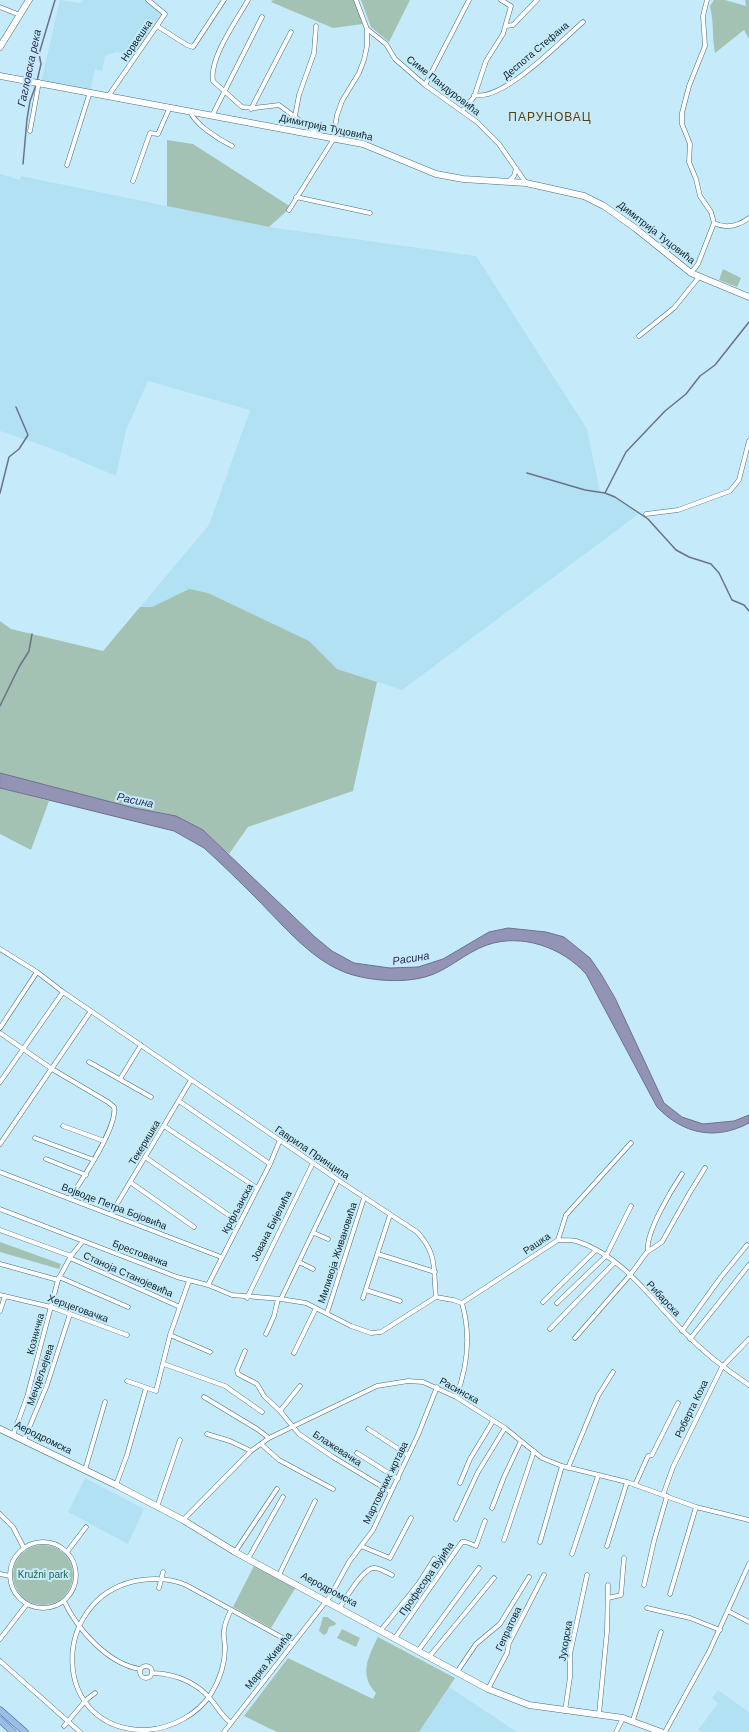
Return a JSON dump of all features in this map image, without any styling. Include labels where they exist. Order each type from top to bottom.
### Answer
[{"type":"main road","points":[[0,1710],[25,1732]]},
{"type":"main road","points":[[0,1720],[13,1732]]},
{"type":"street","points":[[0,47],[29,0]]},
{"type":"street","name":"Норвешка","points":[[109,95],[165,14],[148,0]]},
{"type":"street","points":[[157,26],[187,45],[193,47],[224,0]]},
{"type":"street","points":[[248,0],[218,54],[214,64],[213,81],[236,103],[251,108],[279,105],[321,137]]},
{"type":"street","points":[[356,0],[367,29],[367,46]]},
{"type":"street","points":[[425,85],[469,0]]},
{"type":"street","points":[[462,111],[474,95],[486,61],[503,34],[506,26],[511,6],[501,0]]},
{"type":"street","points":[[506,26],[513,25],[537,0]]},
{"type":"street","points":[[690,273],[698,264],[714,223],[711,212],[700,196],[696,179],[689,162],[690,144],[682,124],[684,103],[705,46],[703,16],[706,0]]},
{"type":"street","points":[[0,7],[20,15]]},
{"type":"street","points":[[212,116],[262,17]]},
{"type":"street","name":"Деспота Стефана","points":[[474,95],[487,94],[507,86],[583,22]]},
{"type":"street","points":[[295,116],[299,95],[314,53],[316,26]]},
{"type":"street","name":"Симе Пандуровића","points":[[367,29],[386,44],[396,59],[425,85],[477,122],[499,144],[526,183]]},
{"type":"street","points":[[251,108],[290,32]]},
{"type":"street","points":[[289,210],[333,140],[337,115],[342,101],[359,73],[370,40],[378,37]]},
{"type":"street","name":"Димитрија Туцовића","points":[[0,76],[109,95],[372,147],[436,174],[463,179],[526,183],[584,196],[604,206],[635,228],[690,273],[749,297]]},
{"type":"street","points":[[30,131],[40,82]]},
{"type":"street","points":[[67,165],[90,92]]},
{"type":"street","points":[[133,181],[150,134],[158,134],[170,107]]},
{"type":"street","points":[[190,111],[193,117],[204,128],[232,146]]},
{"type":"street","points":[[509,181],[514,176],[516,168]]},
{"type":"street","points":[[296,197],[370,213]]},
{"type":"street","points":[[714,223],[724,226],[739,225],[749,218]]},
{"type":"street","name":"Димитрија Туцовића","points":[[639,336],[674,308],[699,277]]},
{"type":"street","points":[[646,514],[678,510],[730,492],[739,480],[749,441]]},
{"type":"street","name":"Гаврила Принципа","points":[[0,949],[37,972],[63,992],[191,1080],[364,1198],[417,1232],[424,1239],[431,1253],[436,1272],[436,1298]]},
{"type":"street","points":[[0,1028],[37,972]]},
{"type":"street","points":[[0,1082],[63,992]]},
{"type":"street","points":[[0,1144],[91,1011]]},
{"type":"street","points":[[0,1033],[52,1069],[114,1107],[113,1115],[104,1141],[86,1174],[70,1198]]},
{"type":"street","points":[[120,1079],[141,1045]]},
{"type":"street","points":[[89,1062],[151,1097]]},
{"type":"street","name":"Текеришка","points":[[111,1214],[191,1080]]},
{"type":"street","points":[[179,1101],[270,1164]]},
{"type":"street","points":[[63,1126],[104,1141]]},
{"type":"street","points":[[164,1126],[257,1188]]},
{"type":"street","points":[[35,1138],[94,1160]]},
{"type":"street","name":"Крфљанска","points":[[208,1285],[270,1164],[280,1140]]},
{"type":"street","name":"Рашка","points":[[462,1303],[558,1240],[566,1214],[631,1143]]},
{"type":"street","points":[[145,1157],[240,1222]]},
{"type":"street","points":[[46,1159],[86,1174]]},
{"type":"street","name":"Јована Бијелића","points":[[247,1298],[313,1163]]},
{"type":"street","points":[[575,1338],[630,1275],[648,1251],[662,1242],[705,1168]]},
{"type":"street","name":"Војводе Петра Бојовића","points":[[0,1172],[221,1257]]},
{"type":"street","points":[[648,1251],[661,1209],[682,1174]]},
{"type":"street","points":[[266,1334],[280,1299],[314,1233],[338,1180]]},
{"type":"street","points":[[130,1182],[194,1227]]},
{"type":"street","name":"Миливоја Живановића","points":[[327,1313],[364,1198]]},
{"type":"street","points":[[557,1303],[606,1256],[631,1206]]},
{"type":"street","name":"Брестовачка","points":[[0,1209],[189,1281],[208,1285],[232,1295],[247,1298],[280,1299],[306,1303],[351,1326],[376,1334],[436,1298]]},
{"type":"street","points":[[363,1298],[390,1215]]},
{"type":"street","name":"Станоја Станојевића","points":[[0,1230],[70,1256],[180,1307]]},
{"type":"street","points":[[314,1233],[328,1239]]},
{"type":"street","name":"Рибарска","points":[[558,1240],[576,1241],[596,1250],[615,1262],[630,1275],[690,1339],[722,1367],[749,1385]]},
{"type":"street","name":"Козничка","points":[[14,1435],[27,1397],[52,1307],[58,1278],[70,1256],[83,1241]]},
{"type":"street","points":[[682,1331],[721,1277],[747,1245]]},
{"type":"street","points":[[543,1302],[596,1250]]},
{"type":"street","points":[[378,1254],[436,1272]]},
{"type":"street","points":[[299,1262],[313,1269]]},
{"type":"street","points":[[550,1329],[615,1262]]},
{"type":"street","points":[[0,1264],[58,1278],[128,1307]]},
{"type":"street","points":[[690,1339],[749,1265]]},
{"type":"street","points":[[127,1381],[156,1391],[164,1364],[170,1335],[189,1281]]},
{"type":"street","points":[[366,1290],[400,1301]]},
{"type":"street","name":"Херцеговачка","points":[[0,1295],[52,1307],[127,1335]]},
{"type":"street","points":[[0,1311],[5,1296]]},
{"type":"street","points":[[436,1298],[453,1300],[462,1303],[467,1320],[466,1366],[456,1397]]},
{"type":"street","points":[[294,1353],[316,1308]]},
{"type":"street","name":"Мендељејева","points":[[24,1440],[47,1384],[70,1314]]},
{"type":"street","points":[[170,1335],[210,1352]]},
{"type":"street","name":"Роберта Коха","points":[[644,1586],[673,1467],[722,1367],[749,1339]]},
{"type":"street","name":"Блажевачка","points":[[245,1351],[237,1370],[238,1374],[256,1384],[264,1396],[280,1411],[299,1434],[333,1457],[391,1492]]},
{"type":"street","points":[[164,1364],[225,1386],[262,1412]]},
{"type":"street","points":[[568,1468],[598,1396],[613,1372]]},
{"type":"street","name":"Расинска","points":[[183,1520],[251,1451],[269,1438],[292,1426],[313,1419],[377,1386],[408,1381],[424,1382],[456,1397],[505,1428],[542,1458],[568,1468],[627,1482],[696,1507],[749,1520]]},
{"type":"street","points":[[280,1411],[300,1386]]},
{"type":"street","name":"Мартовских жртава","points":[[327,1600],[349,1562],[373,1530],[398,1478],[437,1387]]},
{"type":"street","points":[[116,1485],[127,1455],[146,1388]]},
{"type":"street","points":[[204,1397],[257,1429],[269,1438]]},
{"type":"street","points":[[85,1470],[105,1402]]},
{"type":"street","points":[[635,1486],[648,1456],[652,1454],[678,1403]]},
{"type":"street","points":[[460,1483],[470,1459],[493,1421]]},
{"type":"street","points":[[456,1519],[478,1472],[505,1428]]},
{"type":"street","name":"Аеродромска","points":[[0,1429],[116,1485],[183,1520],[235,1552],[340,1607],[488,1689],[528,1705],[633,1720],[662,1732]]},
{"type":"street","points":[[368,1429],[408,1455]]},
{"type":"street","points":[[207,1434],[230,1441],[251,1451]]},
{"type":"street","points":[[157,1507],[180,1440]]},
{"type":"street","points":[[492,1508],[521,1441]]},
{"type":"street","points":[[261,1444],[279,1460],[333,1489]]},
{"type":"street","points":[[504,1540],[534,1451]]},
{"type":"street","points":[[357,1454],[398,1478]]},
{"type":"street","points":[[540,1542],[562,1466]]},
{"type":"street","points":[[572,1554],[598,1476]]},
{"type":"street","points":[[607,1546],[627,1482]]},
{"type":"street","points":[[235,1552],[277,1488]]},
{"type":"street","points":[[248,1559],[283,1497]]},
{"type":"street","points":[[279,1575],[315,1501]]},
{"type":"street","points":[[670,1594],[696,1507]]},
{"type":"street","points":[[0,1514],[13,1528],[24,1548]]},
{"type":"street","points":[[361,1546],[390,1558],[411,1518]]},
{"type":"street","name":"Професора Вујића","points":[[395,1638],[462,1542],[476,1546],[485,1521]]},
{"type":"street","points":[[67,1552],[86,1527]]},
{"type":"street","points":[[46,1542],[61,1547],[67,1552],[72,1560],[76,1573],[73,1589],[64,1601],[49,1607],[34,1607],[27,1604],[17,1595],[10,1576],[12,1563],[24,1548],[33,1544],[46,1542]]},
{"type":"street","points":[[608,1598],[621,1594],[624,1558]]},
{"type":"street","points":[[381,1630],[419,1583],[434,1559]]},
{"type":"street","points":[[665,1732],[720,1630],[749,1564]]},
{"type":"street","points":[[418,1651],[479,1568]]},
{"type":"street","points":[[340,1607],[360,1578],[371,1569],[378,1569],[392,1575]]},
{"type":"street","points":[[159,1588],[160,1579],[163,1572]]},
{"type":"street","points":[[0,1574],[10,1576]]},
{"type":"street","name":"Гепратова","points":[[488,1689],[507,1653],[509,1643],[544,1575]]},
{"type":"street","name":"Јухорска","points":[[565,1711],[569,1684],[570,1654],[587,1575]]},
{"type":"street","points":[[457,1672],[476,1644],[500,1624],[529,1577]]},
{"type":"street","points":[[429,1657],[494,1578]]},
{"type":"street","points":[[231,1610],[223,1631],[225,1648],[221,1671],[208,1697],[193,1713],[174,1724],[143,1731],[126,1729],[107,1723],[96,1717],[83,1704],[75,1686],[72,1649],[80,1627],[96,1602],[118,1587],[142,1580],[160,1579],[180,1583],[231,1610],[292,1643]]},
{"type":"street","points":[[599,1714],[607,1631],[608,1585]]},
{"type":"street","name":"Марка Живића","points":[[224,1732],[327,1600]]},
{"type":"street","points":[[64,1601],[80,1627],[101,1649],[120,1661],[140,1669],[147,1666],[152,1669],[153,1673]]},
{"type":"street","points":[[0,1639],[27,1604]]},
{"type":"street","points":[[647,1608],[690,1618],[720,1630]]},
{"type":"street","points":[[728,1611],[749,1622]]},
{"type":"street","points":[[633,1720],[661,1632]]},
{"type":"street","points":[[0,1661],[80,1732]]},
{"type":"street","points":[[140,1669],[140,1674],[144,1678],[149,1678],[153,1673]]},
{"type":"street","points":[[153,1673],[179,1678],[195,1686],[208,1697],[231,1723]]},
{"type":"street","points":[[64,1726],[83,1704],[95,1693]]},
{"type":"street","points":[[616,1732],[623,1718]]},
{"type":"shaded area","points":[[60,0],[80,3],[83,0],[148,0],[165,14],[136,57],[117,52],[105,56],[102,71],[95,69],[90,92],[41,82]]},
{"type":"shaded area","points":[[0,174],[20,180],[21,176],[269,227],[476,256],[587,429],[600,492],[615,497],[640,513],[402,690],[337,669],[309,641],[189,589],[152,607],[140,607],[209,525],[250,410],[148,381],[126,430],[116,476],[50,448],[0,431]]},
{"type":"shaded area","points":[[0,773],[134,808],[176,816],[203,830],[315,937],[332,951],[354,963],[390,968],[418,967],[443,959],[489,932],[508,928],[546,932],[564,937],[590,958],[601,974],[615,998],[664,1103],[682,1117],[703,1124],[734,1121],[749,1115],[749,1123],[736,1129],[724,1132],[700,1132],[689,1129],[667,1116],[657,1107],[586,974],[565,956],[553,950],[527,942],[500,942],[479,948],[441,971],[425,977],[398,981],[370,979],[353,975],[339,970],[325,962],[300,943],[204,848],[174,831],[0,788]]},
{"type":"shaded area","points":[[85,1478],[144,1509],[128,1544],[68,1512]]},
{"type":"shaded area","points":[[449,1687],[517,1732],[419,1732]]},
{"type":"shaded area","points":[[718,1690],[749,1712],[749,1732],[702,1732],[698,1730],[718,1703],[712,1698]]},
{"type":"green space","points":[[273,0],[355,0],[363,24],[333,28],[271,2]]},
{"type":"green space","points":[[361,0],[410,0],[389,42],[371,27]]},
{"type":"green space","points":[[714,0],[725,0],[746,6],[745,0],[749,0],[749,39],[744,30],[715,53],[710,6]]},
{"type":"green space","points":[[167,140],[193,144],[291,207],[269,227],[167,206]]},
{"type":"green space","points":[[723,269],[741,278],[737,287],[719,280]]},
{"type":"green space","points":[[189,589],[208,593],[309,641],[337,669],[377,682],[353,791],[248,827],[229,854],[203,830],[176,816],[134,808],[0,773],[0,621],[11,629],[103,651],[140,607],[152,607]]},
{"type":"green space","points":[[0,788],[49,801],[31,850],[0,834]]},
{"type":"green space","points":[[0,1242],[61,1264],[59,1269],[0,1252]]},
{"type":"green space","name":"Kružni park","points":[[43,1545],[59,1550],[64,1554],[68,1559],[73,1575],[68,1591],[64,1596],[59,1600],[43,1605],[27,1600],[22,1596],[18,1591],[13,1575],[18,1559],[22,1554],[27,1550]]},
{"type":"green space","points":[[257,1560],[279,1575],[299,1582],[271,1628],[233,1607]]},
{"type":"green space","points":[[323,1617],[327,1617],[336,1623],[335,1625],[329,1627],[327,1633],[324,1635],[319,1631]]},
{"type":"green space","points":[[342,1629],[360,1638],[356,1647],[337,1638]]},
{"type":"green space","points":[[378,1637],[455,1678],[419,1732],[277,1732],[244,1716],[288,1658],[373,1699],[376,1693],[367,1679],[366,1672],[371,1651]]},
{"type":"waterway","name":"Гагловска река","points":[[37,81],[41,64],[39,54],[55,0]]},
{"type":"waterway","name":"Гагловска река","points":[[23,164],[27,119],[30,101],[36,85]]},
{"type":"waterway","points":[[605,493],[626,452],[665,411],[686,394],[700,376],[715,365],[749,322]]},
{"type":"waterway","name":"Гагловска река","points":[[0,493],[9,457],[19,449],[28,435],[16,407]]},
{"type":"waterway","points":[[527,473],[585,490],[605,493],[615,497],[648,519],[676,550],[689,557],[711,564],[719,573],[732,600],[744,605],[749,611]]},
{"type":"waterway","points":[[0,706],[19,667],[29,651],[32,634]]},
{"type":"district","name":"ПАРУНОВАЦ","points":[[550,118]]},
{"type":"water label","name":"Расина","points":[[135,801]]},
{"type":"water label","name":"Расина","points":[[411,959]]}]
